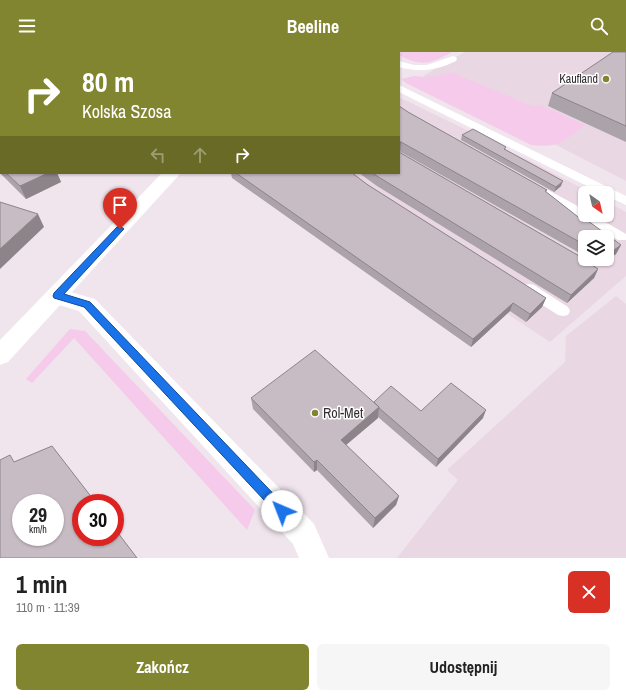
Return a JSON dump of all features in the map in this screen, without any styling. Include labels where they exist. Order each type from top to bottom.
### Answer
[{"type":"street","points":[[0,356],[171,174]]},
{"type":"street","points":[[57,296],[87,305],[304,534],[314,558]]},
{"type":"lane","points":[[400,64],[428,69],[453,59]]},
{"type":"lane","points":[[400,88],[626,201]]},
{"type":"lane","points":[[528,183],[622,237]]},
{"type":"lane","points":[[517,282],[563,311]]},
{"type":"shaded area","points":[[400,52],[452,52],[438,59],[426,62],[407,59],[400,56]]},
{"type":"shaded area","points":[[465,52],[626,52],[626,181],[423,76]]},
{"type":"shaded area","points":[[451,72],[527,104],[534,106],[540,105],[585,125],[566,140],[561,142],[549,146],[531,145],[406,83],[401,79],[414,76],[425,77],[441,75]]},
{"type":"shaded area","points":[[400,97],[578,186],[578,222],[614,222],[614,206],[626,212],[626,276],[550,342],[297,174],[400,174]]},
{"type":"shaded area","points":[[616,296],[626,304],[626,558],[397,558],[458,480],[447,470],[565,362],[566,336]]},
{"type":"shaded area","points":[[70,329],[85,331],[255,510],[247,530],[74,338],[32,383],[26,379]]},
{"type":"building","name":"Kaufland","points":[[613,52],[626,52],[626,126],[552,93]]},
{"type":"building","points":[[400,107],[547,190],[545,191],[578,217],[578,222],[589,222],[600,230],[578,230],[578,241],[400,142]]},
{"type":"building","points":[[473,129],[506,147],[504,149],[563,181],[556,187],[462,135]]},
{"type":"building","points":[[400,153],[578,255],[578,266],[594,266],[598,269],[571,295],[374,174],[400,174]]},
{"type":"building","points":[[7,174],[46,174],[20,186]]},
{"type":"building","points":[[237,174],[353,174],[368,185],[546,298],[530,314],[513,303],[473,339]]},
{"type":"building","points":[[0,202],[38,214],[0,249]]},
{"type":"building","points":[[614,240],[621,245],[614,250]]},
{"type":"building","name":"Rol-Met","points":[[315,350],[379,407],[341,440],[399,496],[375,518],[317,460],[314,462],[251,398]]},
{"type":"building","points":[[451,383],[486,410],[438,459],[374,402],[391,386],[421,411]]},
{"type":"building","points":[[52,446],[89,494],[72,494],[72,546],[124,546],[124,541],[137,558],[0,558],[0,460],[10,455],[14,462]]},
{"type":"place","name":"Kaufland","points":[[606,79]]},
{"type":"place","name":"Rol-Met","points":[[315,413]]},
{"type":"route","points":[[120,229],[57,296],[87,305],[282,511]]}]
